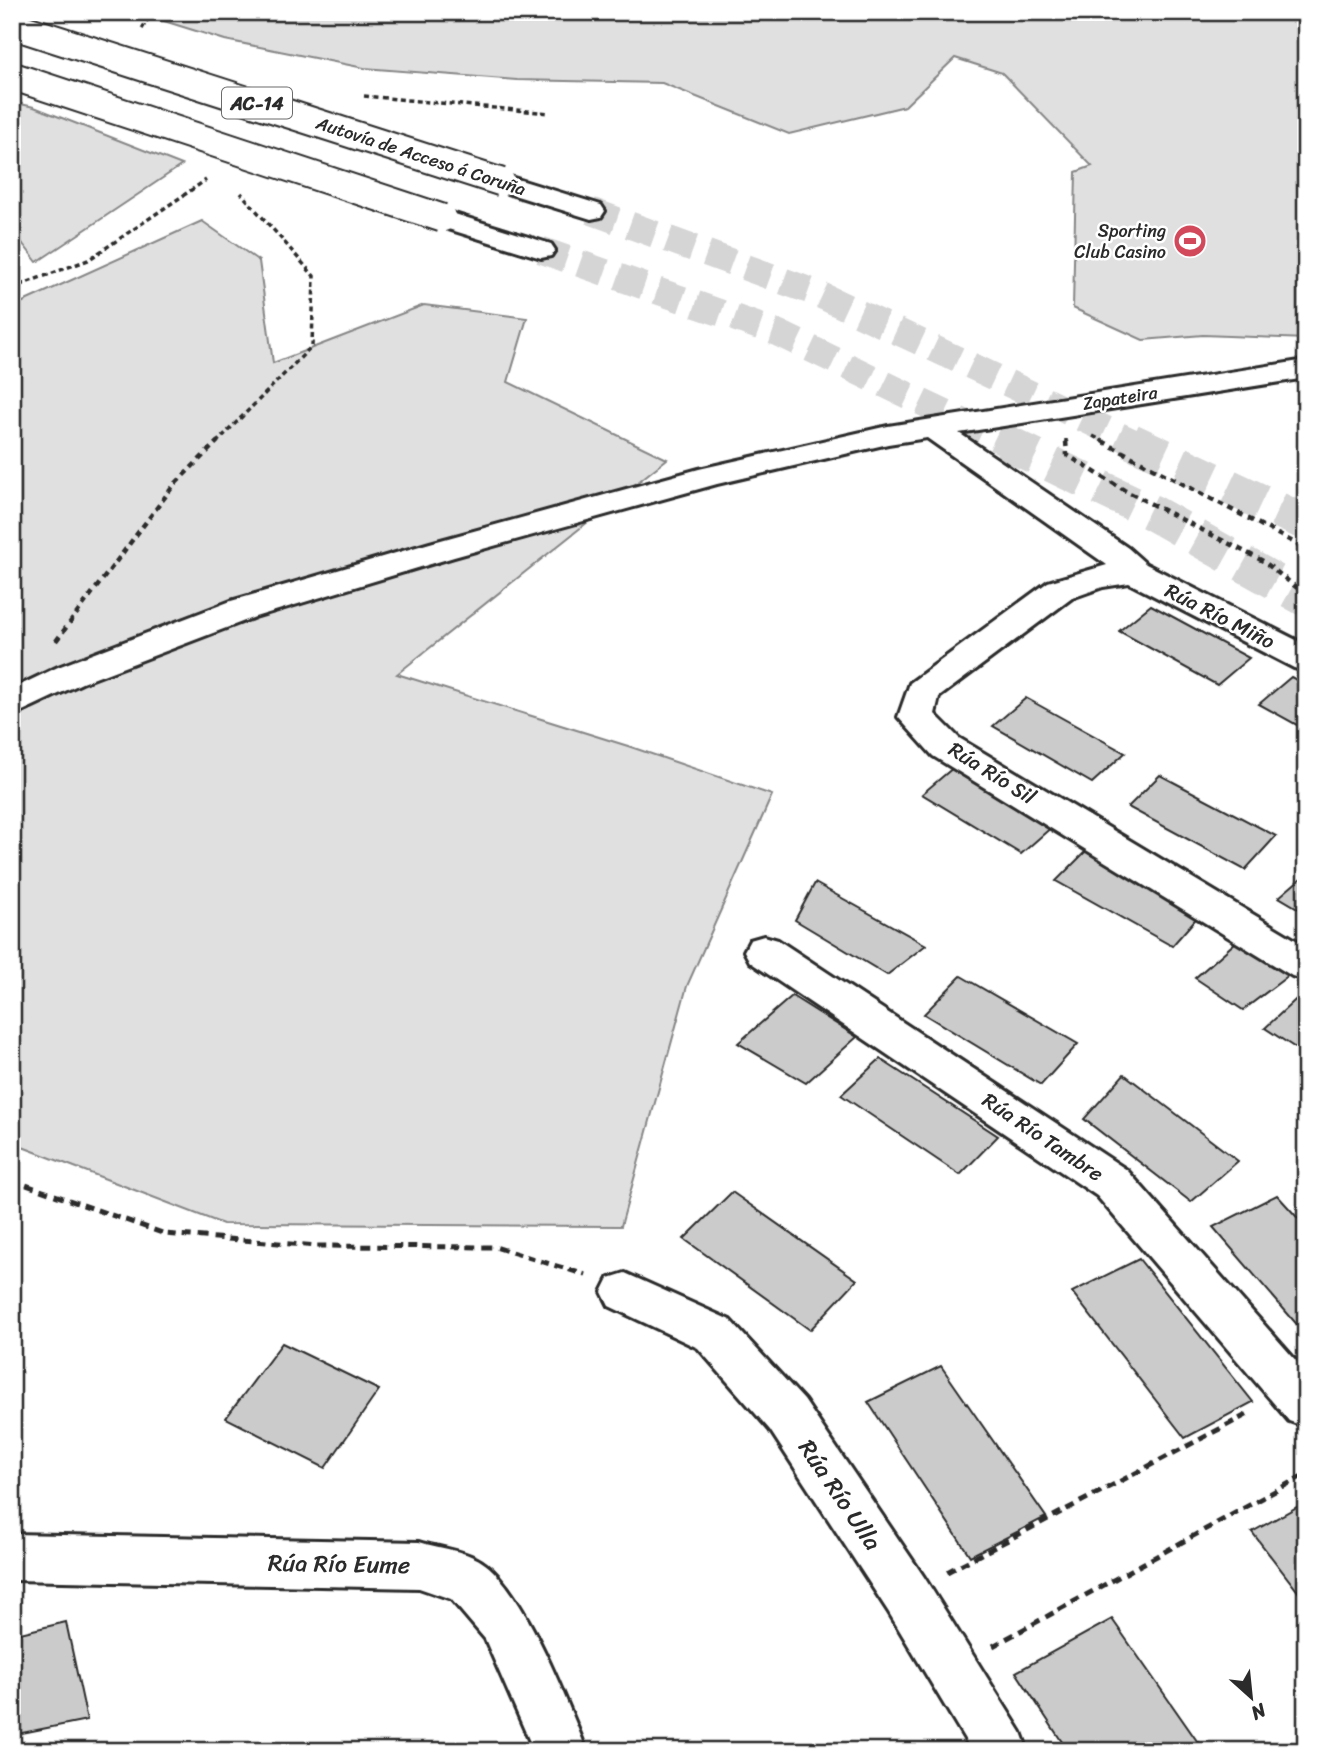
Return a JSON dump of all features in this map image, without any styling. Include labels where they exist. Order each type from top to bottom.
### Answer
[{"type":"main road","name":"Autovía de Acceso á Coruña","points":[[12,25],[591,211]]},
{"type":"main road","name":"AC-14","points":[[12,76],[541,250]]},
{"type":"main road","name":"Zapateira","points":[[13,704],[70,675],[243,609],[710,476],[888,435],[1303,373]]},
{"type":"main road","name":"Rúa Río Miño","points":[[934,428],[954,445],[1116,555],[1134,572],[1306,660]]},
{"type":"main road","name":"Rúa Río Sil","points":[[1134,572],[1098,577],[1060,590],[923,691],[916,717],[946,747],[1306,965]]},
{"type":"main road","name":"Rúa Río Tambre","points":[[764,951],[1112,1183],[1299,1398]]},
{"type":"main road","name":"Rúa Río Ulla","points":[[625,1292],[714,1334],[788,1415],[906,1594],[1002,1751]]},
{"type":"main road","name":"Rúa Río Eume","points":[[12,1557],[419,1565],[467,1580],[503,1622],[561,1751]]},
{"type":"path","points":[[142,29],[152,12]]},
{"type":"path","points":[[352,95],[549,113]]},
{"type":"path","points":[[12,288],[88,261],[211,177]]},
{"type":"path","points":[[13,704],[84,601],[174,485],[312,346],[314,276],[237,188]]},
{"type":"path","points":[[1086,432],[1306,549]]},
{"type":"path","points":[[1065,436],[1067,455],[1124,490],[1263,561],[1306,594]]},
{"type":"path","points":[[12,1180],[165,1234],[317,1246],[495,1247],[600,1279],[625,1292]]},
{"type":"path","points":[[906,1594],[1299,1398]]},
{"type":"path","points":[[952,1668],[1306,1474]]},
{"type":"shaded area","points":[[135,12],[1306,12],[1306,339],[1203,335],[1143,340],[1073,308],[1076,172],[1092,166],[1002,73],[955,58],[905,106],[789,134],[662,83],[517,80],[364,68],[225,40]]},
{"type":"shaded area","points":[[12,102],[34,107],[182,165],[37,262],[12,230]]},
{"type":"shaded area","points":[[202,221],[259,261],[273,363],[424,305],[527,318],[508,382],[667,459],[397,674],[628,746],[772,795],[687,986],[621,1226],[223,1224],[12,1143],[12,307]]},
{"type":"building","points":[[1151,605],[1249,658],[1217,685],[1119,631]]},
{"type":"building","points":[[1291,677],[1306,685],[1306,730],[1259,704]]},
{"type":"building","points":[[1026,698],[1125,753],[1092,783],[993,726]]},
{"type":"building","points":[[954,767],[1053,826],[1021,854],[922,794]]},
{"type":"building","points":[[1160,775],[1276,836],[1245,870],[1128,807]]},
{"type":"building","points":[[1087,850],[1201,913],[1172,946],[1056,881]]},
{"type":"building","points":[[1306,874],[1306,913],[1279,897]]},
{"type":"building","points":[[815,883],[926,945],[887,975],[795,920]]},
{"type":"building","points":[[1236,942],[1293,972],[1243,1010],[1195,978]]},
{"type":"building","points":[[961,976],[1078,1044],[1041,1085],[924,1014]]},
{"type":"building","points":[[1306,990],[1306,1055],[1265,1028]]},
{"type":"building","points":[[792,996],[857,1037],[806,1083],[738,1043]]},
{"type":"building","points":[[880,1059],[998,1136],[960,1175],[841,1095]]},
{"type":"building","points":[[1124,1074],[1238,1161],[1191,1202],[1084,1119]]},
{"type":"building","points":[[732,1192],[857,1280],[810,1330],[684,1239]]},
{"type":"building","points":[[1277,1195],[1306,1227],[1306,1335],[1213,1227]]},
{"type":"building","points":[[1139,1259],[1253,1402],[1185,1438],[1072,1292]]},
{"type":"building","points":[[282,1343],[379,1390],[325,1468],[226,1418]]},
{"type":"building","points":[[941,1366],[1046,1517],[970,1556],[868,1402]]},
{"type":"building","points":[[1306,1502],[1306,1602],[1252,1532]]},
{"type":"building","points":[[1112,1619],[1204,1751],[1068,1751],[1016,1672]]},
{"type":"building","points":[[66,1622],[87,1720],[12,1735],[12,1635]]},
{"type":"tunnel","points":[[591,211],[816,293],[1135,443]]},
{"type":"tunnel","points":[[541,250],[778,333],[1007,443]]},
{"type":"tunnel","points":[[1003,441],[1153,513],[1306,599]]},
{"type":"tunnel","points":[[1131,441],[1306,523]]},
{"type":"place","name":"Sporting Club Casino","points":[[1190,241]]}]
